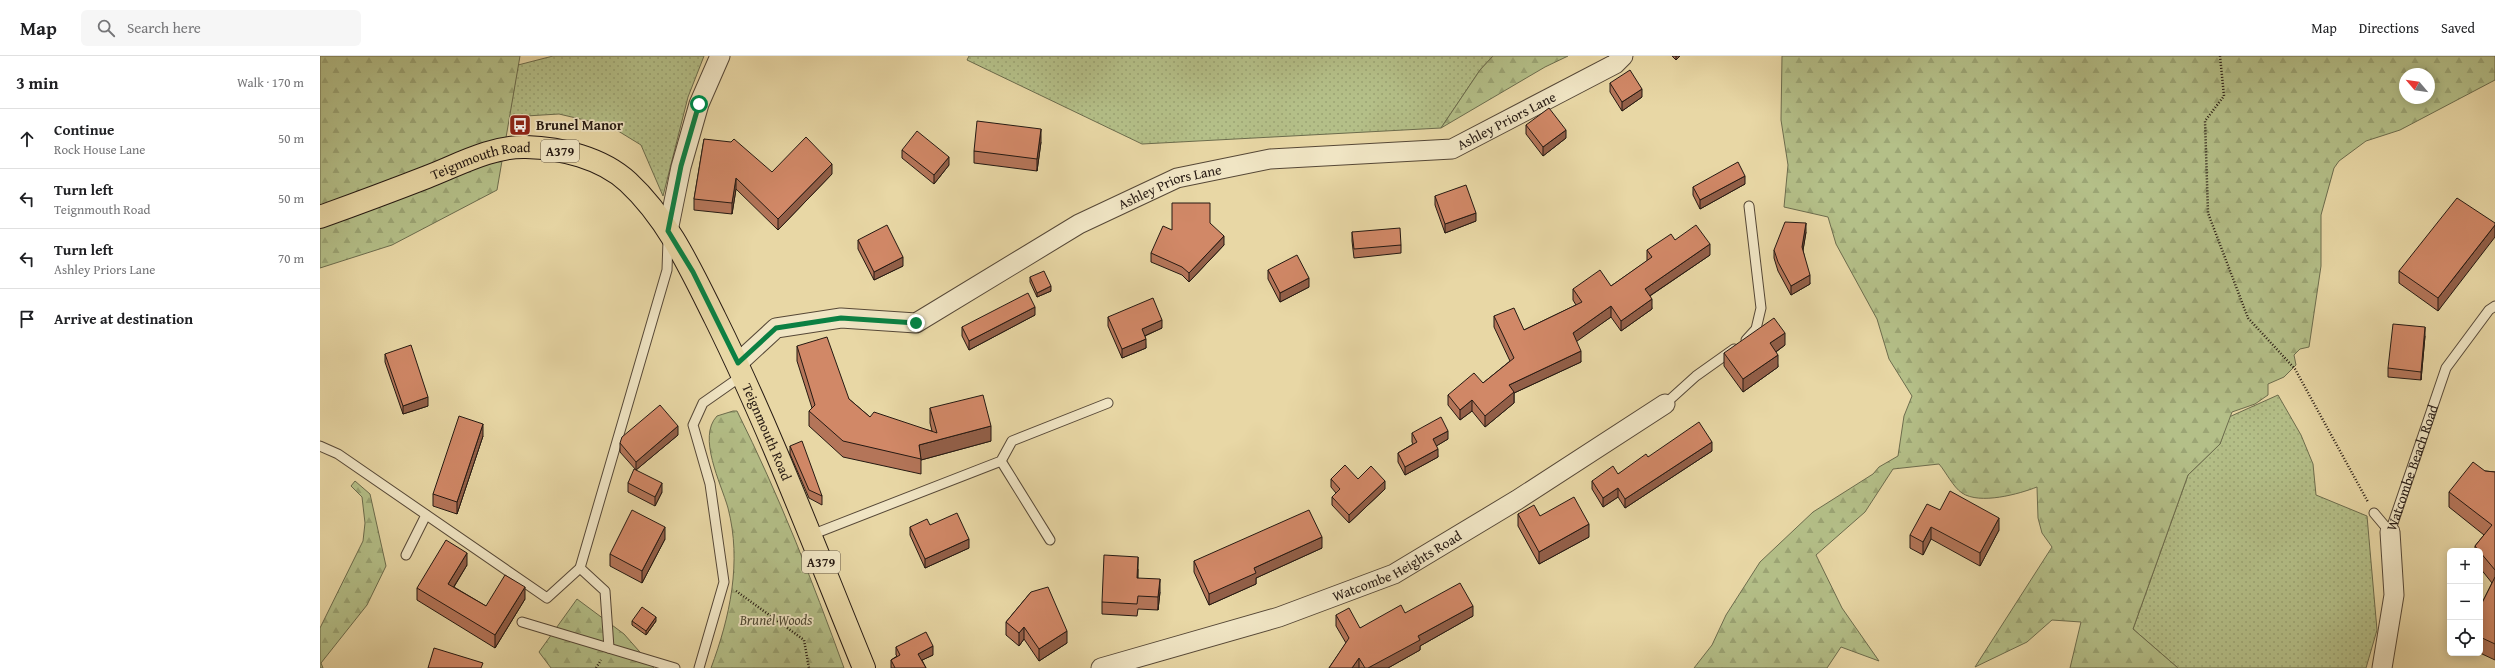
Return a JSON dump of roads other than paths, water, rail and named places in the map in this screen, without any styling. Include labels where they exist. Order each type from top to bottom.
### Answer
[{"type":"main road","name":"Teignmouth Road","points":[[320,217],[491,152],[523,147],[547,148],[577,155],[602,166],[627,182],[668,231],[693,272],[741,369],[864,668]]},
{"type":"street","points":[[668,231],[681,166],[699,104],[720,56]]},
{"type":"street","name":"Ashley Priors Lane","points":[[741,369],[776,328],[841,318],[916,323],[1079,224],[1177,178],[1270,159],[1452,149],[1615,64],[1623,56]]},
{"type":"street","name":"Watcombe Heights Road","points":[[1101,668],[1279,617],[1394,574],[1517,500],[1665,404]]},
{"type":"street","name":"Watcombe Beach Road","points":[[2382,668],[2394,595],[2390,532]]},
{"type":"lane","points":[[1665,404],[1696,376],[1748,339],[1756,329],[1761,308],[1749,206]]},
{"type":"lane","points":[[320,446],[338,454],[547,598],[580,568],[667,270],[668,231]]},
{"type":"lane","name":"Watcombe Beach Road","points":[[2390,532],[2446,368],[2490,310],[2495,306]]},
{"type":"lane","points":[[699,668],[724,582],[710,484],[693,425],[703,403],[741,369]]},
{"type":"lane","points":[[810,535],[1001,461],[1012,441],[1108,403]]},
{"type":"lane","points":[[1001,461],[1050,540]]},
{"type":"lane","points":[[2374,513],[2390,532]]},
{"type":"lane","points":[[406,555],[426,515]]},
{"type":"lane","points":[[580,568],[606,591],[609,648]]},
{"type":"lane","points":[[522,622],[675,668]]},
{"type":"place","name":"Brunel Manor","points":[[520,125]]},
{"type":"park label","name":"Brunel Woods","points":[[776,620]]}]
